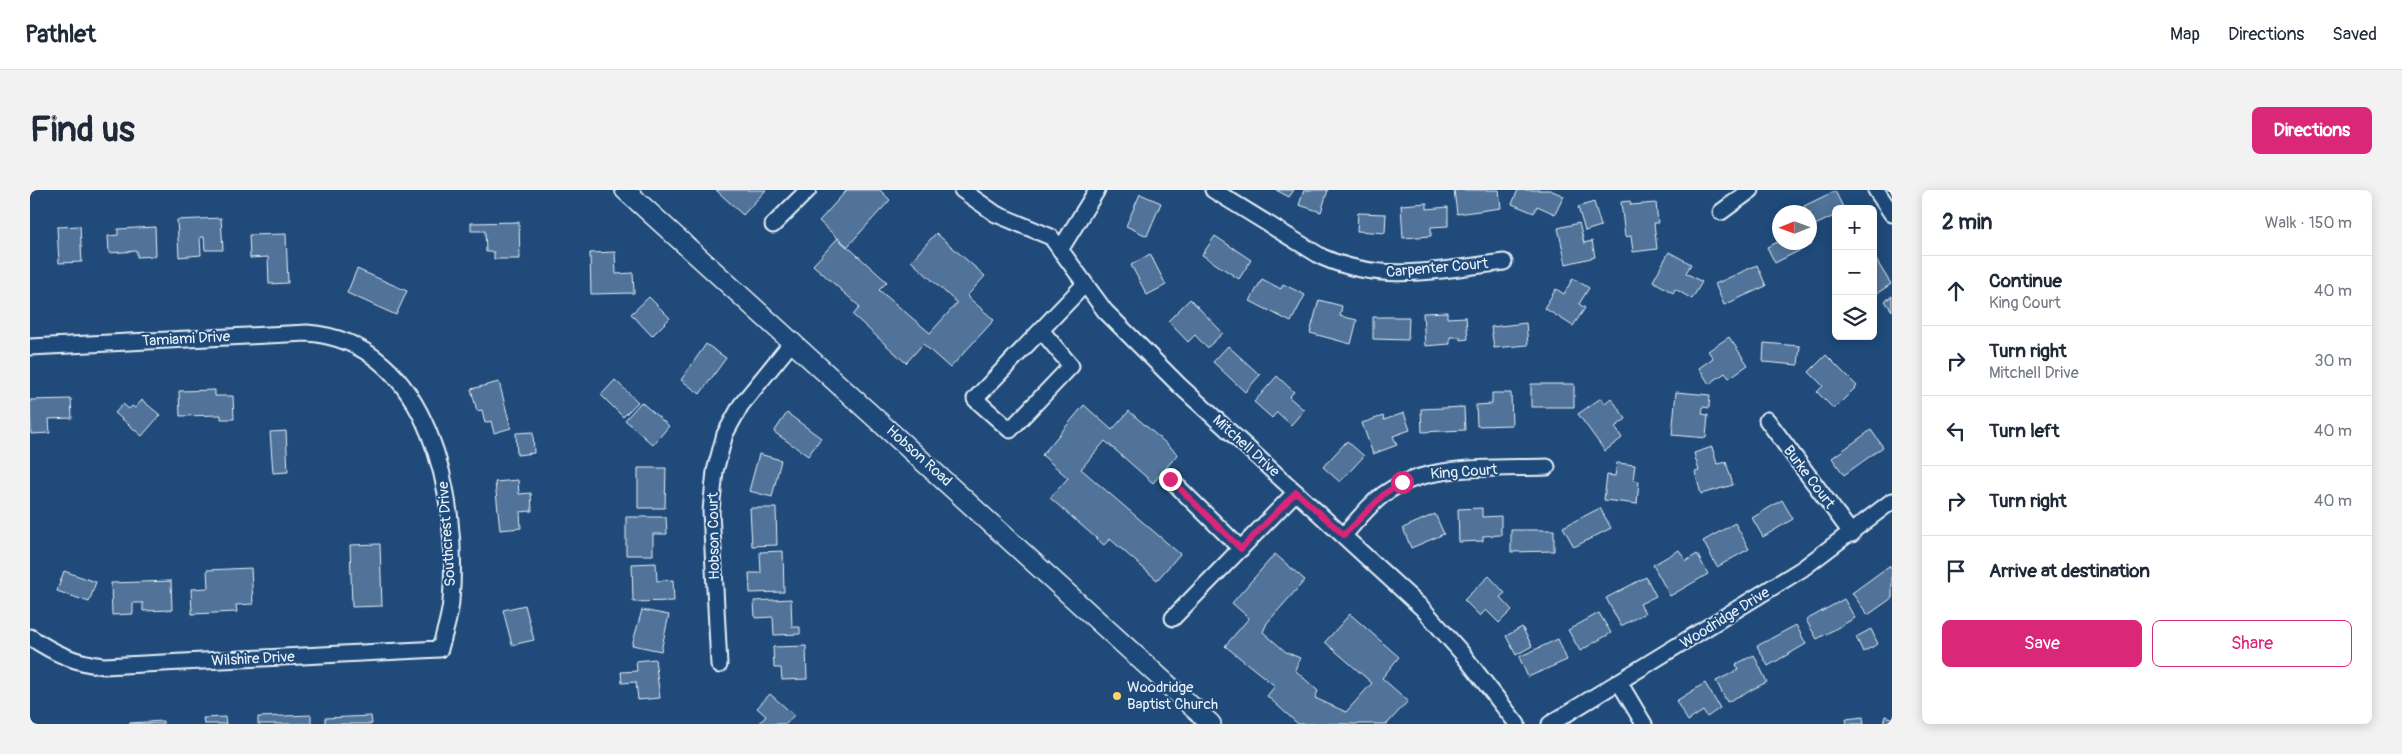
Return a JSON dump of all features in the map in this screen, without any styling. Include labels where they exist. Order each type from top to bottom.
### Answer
[{"type":"main road","name":"Hobson Road","points":[[625,190],[793,341],[1211,724]]},
{"type":"street","points":[[773,225],[808,190]]},
{"type":"street","name":"Mitchell Drive","points":[[962,190],[996,214],[1051,237],[1104,311],[1173,379],[1423,609],[1517,724]]},
{"type":"street","points":[[1060,250],[1097,190]]},
{"type":"street","name":"Carpenter Court","points":[[1212,190],[1322,257],[1341,265],[1367,272],[1411,273],[1504,262]]},
{"type":"street","points":[[1721,212],[1751,190]]},
{"type":"street","points":[[1876,190],[1892,214]]},
{"type":"street","points":[[1042,330],[1071,366],[1010,430],[976,399],[1085,284]]},
{"type":"street","name":"Tamiami Drive","points":[[30,347],[307,333],[341,339]]},
{"type":"street","name":"Southcrest Drive","points":[[341,339],[382,362],[415,406],[437,453],[448,510],[452,582],[451,604],[440,649]]},
{"type":"street","name":"Hobson Court","points":[[719,665],[711,511],[714,471],[725,434],[741,405],[793,341]]},
{"type":"street","name":"Burke Court","points":[[1767,420],[1852,534]]},
{"type":"street","name":"King Court","points":[[1344,535],[1385,493],[1420,475],[1547,467]]},
{"type":"street","points":[[1170,479],[1241,549]]},
{"type":"street","points":[[1173,618],[1296,492]]},
{"type":"street","name":"Woodridge Drive","points":[[1550,724],[1759,598],[1852,534],[1892,501]]},
{"type":"street","name":"Wilshire Drive","points":[[30,637],[66,658],[84,664],[104,666],[440,649]]},
{"type":"street","points":[[1619,682],[1644,724]]},
{"type":"building","points":[[716,190],[766,190],[743,215]]},
{"type":"building","points":[[847,190],[880,190],[890,200],[847,247],[819,221]]},
{"type":"building","points":[[1276,190],[1294,190],[1289,197]]},
{"type":"building","points":[[1304,190],[1328,190],[1321,212],[1299,205]]},
{"type":"building","points":[[1454,190],[1499,190],[1501,208],[1457,214]]},
{"type":"building","points":[[1518,190],[1550,190],[1564,196],[1555,214],[1537,206],[1534,213],[1512,204]]},
{"type":"building","points":[[1835,191],[1842,205],[1832,205],[1832,217],[1817,224],[1817,205],[1806,205]]},
{"type":"building","points":[[1140,194],[1161,203],[1147,236],[1126,226]]},
{"type":"building","points":[[1630,201],[1631,205],[1656,203],[1658,223],[1654,223],[1657,249],[1633,252],[1631,236],[1625,237],[1621,202]]},
{"type":"building","points":[[1594,202],[1601,226],[1585,231],[1578,207]]},
{"type":"building","points":[[1427,203],[1427,209],[1448,207],[1448,226],[1431,227],[1431,236],[1403,238],[1401,205]]},
{"type":"building","points":[[1358,213],[1386,214],[1385,233],[1357,231]]},
{"type":"building","points":[[221,218],[223,250],[205,250],[204,237],[200,237],[201,255],[179,257],[177,220]]},
{"type":"building","points":[[519,222],[520,259],[494,259],[494,252],[486,252],[485,231],[471,231],[471,223]]},
{"type":"building","points":[[1579,223],[1584,243],[1592,241],[1595,257],[1566,264],[1558,228]]},
{"type":"building","points":[[80,226],[82,262],[59,263],[57,227]]},
{"type":"building","points":[[155,227],[156,256],[137,257],[137,251],[109,253],[108,236],[118,235],[118,229]]},
{"type":"building","points":[[936,233],[985,276],[967,296],[994,320],[950,368],[923,344],[906,363],[853,315],[860,307],[813,265],[838,238],[887,282],[879,290],[930,333],[957,303],[911,261]]},
{"type":"building","points":[[286,234],[288,283],[269,284],[268,257],[250,258],[249,235]]},
{"type":"building","points":[[1215,236],[1251,260],[1239,279],[1202,255]]},
{"type":"building","points":[[1772,245],[1772,250],[1800,250],[1775,263],[1767,247]]},
{"type":"building","points":[[615,252],[616,274],[633,273],[634,293],[591,294],[590,253]]},
{"type":"building","points":[[1669,252],[1691,264],[1686,273],[1702,282],[1692,299],[1675,289],[1673,293],[1653,281]]},
{"type":"building","points":[[1150,254],[1166,285],[1147,295],[1131,265]]},
{"type":"building","points":[[1877,261],[1891,284],[1877,293]]},
{"type":"building","points":[[1757,265],[1766,286],[1724,305],[1715,284]]},
{"type":"building","points":[[357,269],[407,291],[396,315],[347,293]]},
{"type":"building","points":[[1573,278],[1589,288],[1579,304],[1585,308],[1573,326],[1544,308],[1556,289],[1564,294]]},
{"type":"building","points":[[1262,279],[1281,289],[1283,284],[1305,295],[1291,322],[1250,301]]},
{"type":"building","points":[[1892,296],[1892,311],[1885,301]]},
{"type":"building","points":[[649,297],[670,318],[652,336],[631,314]]},
{"type":"building","points":[[1190,299],[1223,333],[1207,348],[1195,335],[1188,342],[1168,321]]},
{"type":"building","points":[[1319,300],[1342,306],[1340,316],[1357,320],[1351,344],[1310,333]]},
{"type":"building","points":[[1447,312],[1447,318],[1466,317],[1468,339],[1460,340],[1460,337],[1450,337],[1450,344],[1425,346],[1423,313]]},
{"type":"building","points":[[1373,317],[1409,317],[1408,340],[1373,339]]},
{"type":"building","points":[[1526,323],[1528,345],[1494,348],[1491,327]]},
{"type":"building","points":[[1729,337],[1748,365],[1729,378],[1725,373],[1709,384],[1699,368],[1713,358],[1708,351]]},
{"type":"building","points":[[1764,343],[1800,346],[1798,365],[1763,362]]},
{"type":"building","points":[[706,344],[726,358],[700,394],[681,380]]},
{"type":"building","points":[[1228,346],[1260,375],[1245,392],[1213,362]]},
{"type":"building","points":[[1826,355],[1857,386],[1834,409],[1817,392],[1823,386],[1809,372]]},
{"type":"building","points":[[1277,376],[1294,392],[1289,397],[1304,410],[1291,425],[1277,412],[1272,418],[1254,402]]},
{"type":"building","points":[[615,380],[638,402],[623,417],[601,395]]},
{"type":"building","points":[[499,382],[511,428],[494,433],[491,421],[485,423],[482,410],[477,411],[471,389]]},
{"type":"building","points":[[1531,384],[1574,384],[1574,407],[1531,407]]},
{"type":"building","points":[[215,390],[215,396],[233,396],[234,419],[221,419],[221,415],[180,416],[179,391]]},
{"type":"building","points":[[1676,392],[1710,395],[1709,408],[1703,407],[1702,414],[1708,415],[1706,438],[1672,435]]},
{"type":"building","points":[[1492,393],[1511,393],[1512,425],[1477,426],[1476,405],[1492,404]]},
{"type":"building","points":[[1601,398],[1605,403],[1611,398],[1626,419],[1615,427],[1622,438],[1605,451],[1578,414]]},
{"type":"building","points":[[71,399],[72,418],[49,419],[50,433],[31,434],[30,400]]},
{"type":"building","points":[[142,400],[160,415],[142,436],[115,413],[123,404],[129,409],[132,406],[135,408]]},
{"type":"building","points":[[641,402],[669,426],[653,445],[625,420]]},
{"type":"building","points":[[1084,405],[1112,430],[1129,411],[1178,454],[1153,483],[1105,441],[1081,469],[1180,554],[1157,580],[1110,539],[1104,545],[1050,498],[1068,478],[1042,455]]},
{"type":"building","points":[[1464,407],[1465,430],[1422,432],[1421,409]]},
{"type":"building","points":[[787,413],[821,438],[808,456],[774,432]]},
{"type":"building","points":[[1404,413],[1410,430],[1393,436],[1397,445],[1373,454],[1362,423],[1383,416],[1384,420]]},
{"type":"building","points":[[1871,430],[1883,447],[1844,475],[1832,458]]},
{"type":"building","points":[[286,431],[288,472],[273,473],[270,432]]},
{"type":"building","points":[[533,432],[534,453],[517,455],[516,433]]},
{"type":"building","points":[[1347,441],[1364,456],[1340,482],[1323,467]]},
{"type":"building","points":[[1712,447],[1717,464],[1726,462],[1733,485],[1701,494],[1695,472],[1699,471],[1694,453]]},
{"type":"building","points":[[759,454],[781,460],[772,497],[749,491]]},
{"type":"building","points":[[1617,463],[1635,465],[1633,480],[1639,481],[1637,504],[1604,500],[1607,475],[1615,476]]},
{"type":"building","points":[[638,468],[666,468],[665,508],[638,508]]},
{"type":"building","points":[[518,480],[519,494],[531,493],[532,511],[520,512],[521,528],[500,530],[495,482]]},
{"type":"building","points":[[1782,500],[1793,519],[1763,537],[1752,518]]},
{"type":"building","points":[[750,508],[776,508],[777,545],[752,546]]},
{"type":"building","points":[[1482,508],[1482,517],[1501,516],[1501,535],[1483,536],[1483,541],[1459,542],[1458,509]]},
{"type":"building","points":[[1600,508],[1611,528],[1574,547],[1563,527]]},
{"type":"building","points":[[1435,514],[1444,534],[1411,548],[1403,528]]},
{"type":"building","points":[[626,517],[666,517],[667,534],[653,534],[653,555],[626,555]]},
{"type":"building","points":[[1735,523],[1749,549],[1717,567],[1703,541]]},
{"type":"building","points":[[1511,530],[1554,530],[1554,551],[1511,552]]},
{"type":"building","points":[[380,544],[382,606],[352,607],[350,545]]},
{"type":"building","points":[[1679,550],[1686,561],[1697,554],[1708,574],[1670,596],[1653,565]]},
{"type":"building","points":[[783,551],[784,592],[750,593],[749,573],[761,573],[760,552]]},
{"type":"building","points":[[1275,554],[1305,580],[1267,623],[1263,632],[1286,652],[1300,658],[1295,670],[1318,691],[1315,698],[1346,712],[1372,683],[1325,642],[1350,614],[1399,657],[1382,678],[1408,701],[1387,724],[1298,724],[1267,696],[1275,686],[1225,646],[1249,618],[1232,603]]},
{"type":"building","points":[[656,563],[657,581],[673,580],[674,601],[633,602],[632,564]]},
{"type":"building","points":[[1889,566],[1892,570],[1892,598],[1868,615],[1852,593]]},
{"type":"building","points":[[251,568],[253,604],[236,605],[237,612],[192,614],[191,589],[208,588],[207,570]]},
{"type":"building","points":[[64,571],[96,582],[89,602],[57,591]]},
{"type":"building","points":[[1489,576],[1505,593],[1500,597],[1512,610],[1499,623],[1486,610],[1480,616],[1464,600]]},
{"type":"building","points":[[1646,577],[1656,596],[1640,604],[1645,613],[1621,626],[1606,598]]},
{"type":"building","points":[[171,581],[172,610],[143,611],[143,603],[133,603],[133,614],[112,615],[111,583]]},
{"type":"building","points":[[791,599],[792,627],[800,627],[800,634],[774,635],[773,617],[755,618],[754,601]]},
{"type":"building","points":[[1844,599],[1855,618],[1817,639],[1806,620]]},
{"type":"building","points":[[525,605],[534,640],[512,645],[503,610]]},
{"type":"building","points":[[642,610],[669,615],[661,651],[632,645]]},
{"type":"building","points":[[1599,613],[1611,633],[1580,651],[1568,630]]},
{"type":"building","points":[[1796,625],[1806,644],[1768,666],[1757,646]]},
{"type":"building","points":[[1522,627],[1532,646],[1516,655],[1506,636]]},
{"type":"building","points":[[1871,629],[1878,644],[1863,652],[1856,637]]},
{"type":"building","points":[[1558,639],[1567,660],[1528,677],[1519,657]]},
{"type":"building","points":[[806,646],[807,679],[782,680],[781,668],[774,668],[773,647]]},
{"type":"building","points":[[1754,655],[1767,682],[1727,702],[1716,681],[1738,670],[1736,664]]},
{"type":"building","points":[[655,659],[660,698],[638,700],[636,682],[622,683],[621,672],[637,671],[636,661]]},
{"type":"building","points":[[1705,683],[1720,708],[1707,717],[1703,711],[1688,721],[1676,701]]},
{"type":"building","points":[[770,694],[794,715],[786,724],[759,724],[766,716],[757,708]]},
{"type":"building","points":[[311,715],[311,724],[258,724],[258,717]]},
{"type":"building","points":[[371,716],[372,724],[325,724],[325,718]]},
{"type":"building","points":[[1885,716],[1892,718],[1892,724],[1883,724]]},
{"type":"building","points":[[225,717],[226,724],[204,724],[203,718]]},
{"type":"building","points":[[1863,717],[1864,724],[1847,724],[1846,719]]},
{"type":"building","points":[[163,721],[163,724],[129,724],[129,723]]},
{"type":"place","name":"Woodridge Baptist Church","points":[[1117,696]]},
{"type":"route","points":[[1170,479],[1241,549],[1296,492],[1344,535],[1368,508],[1385,493],[1402,482]]}]
